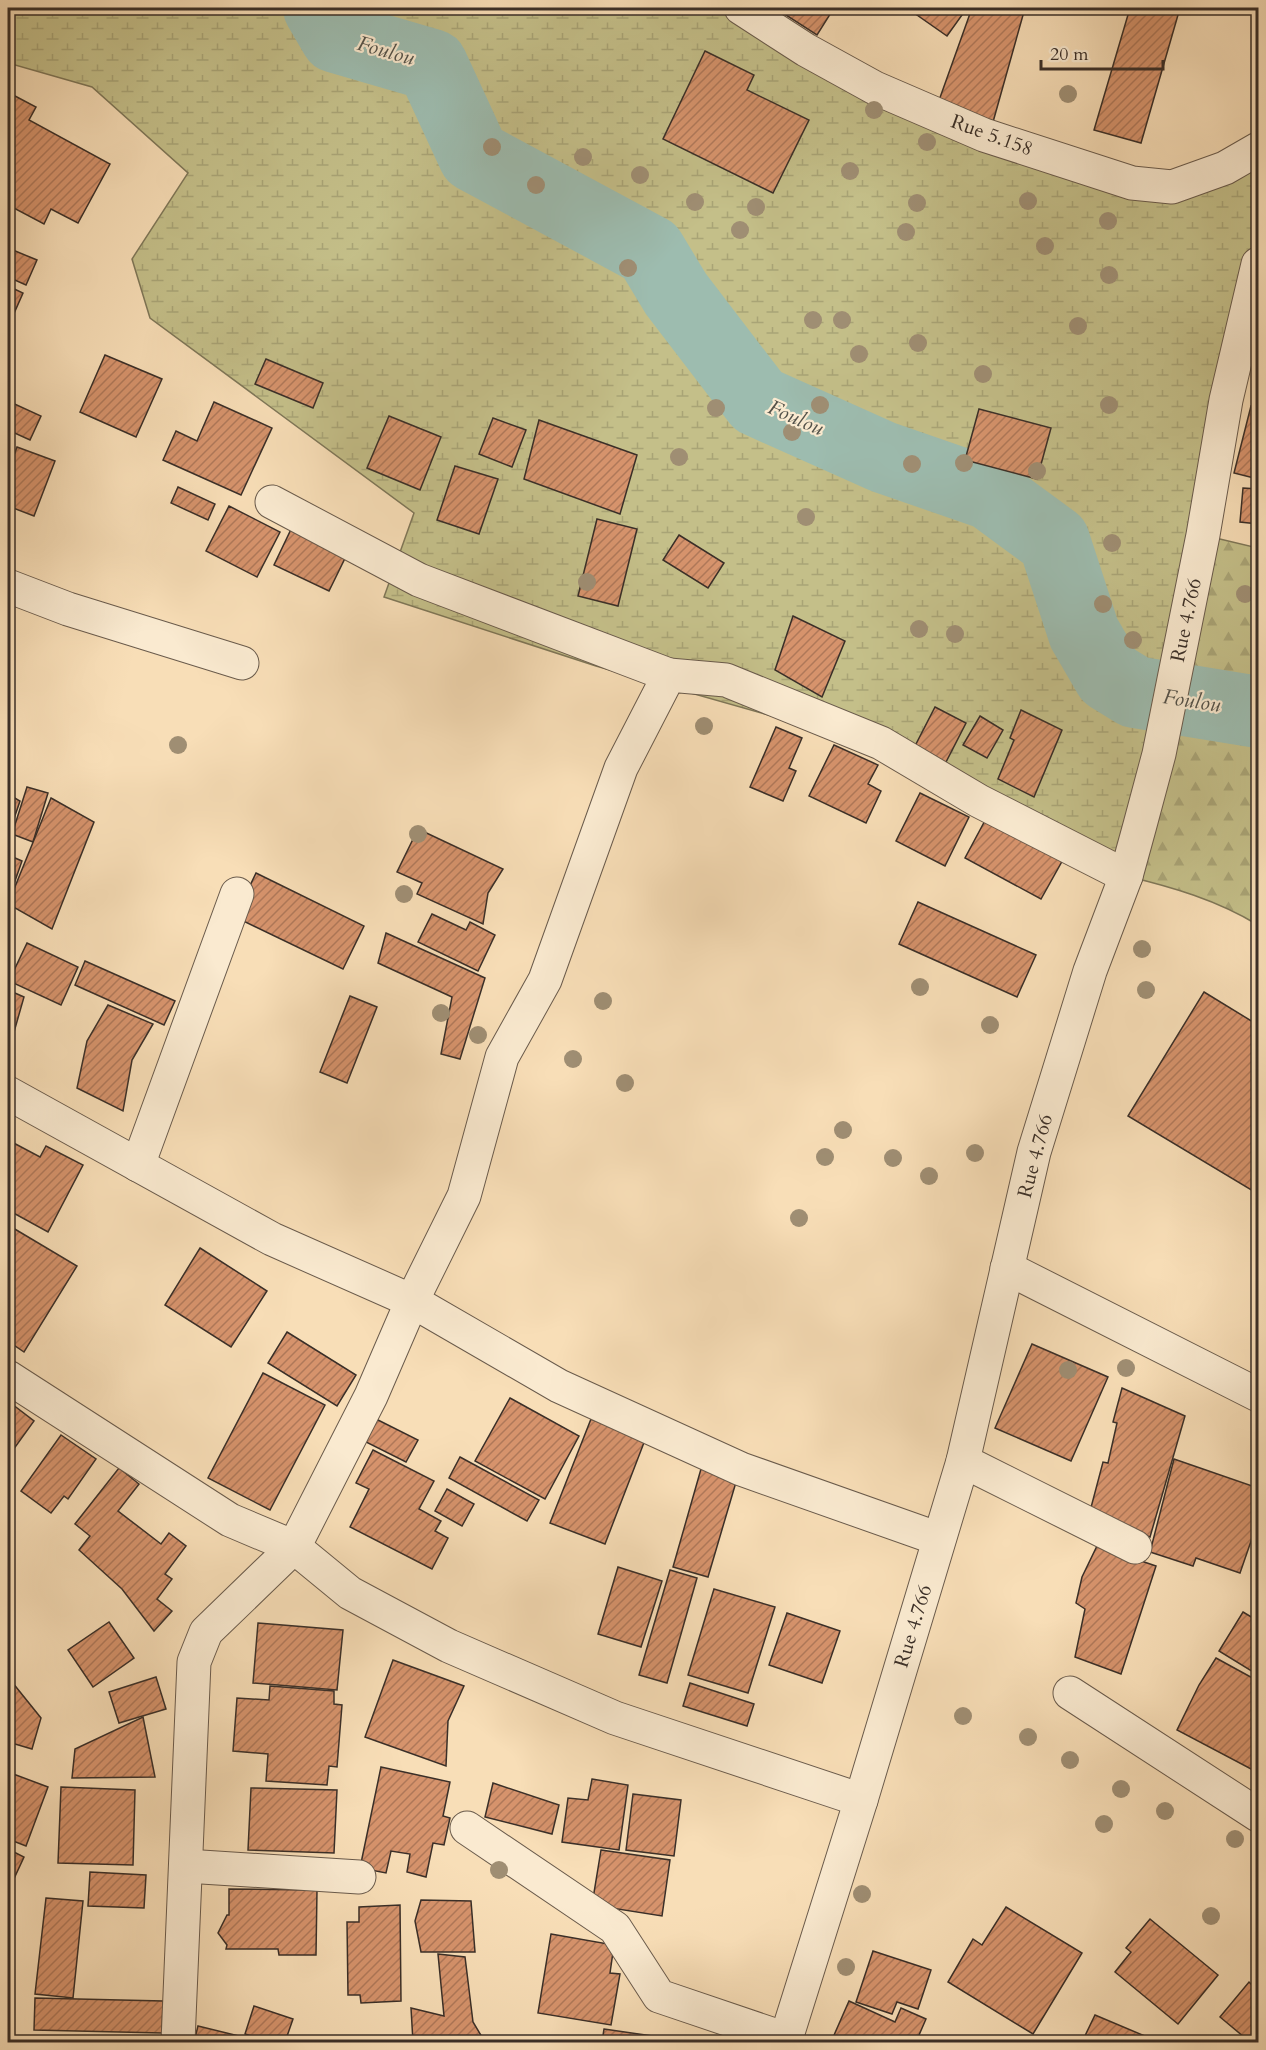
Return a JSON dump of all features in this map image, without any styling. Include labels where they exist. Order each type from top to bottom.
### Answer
[{"type":"street","name":"Rue 5.158","points":[[741,8],[806,50],[875,88],[984,135],[1132,183],[1172,187],[1225,168],[1258,149]]},
{"type":"street","name":"Rue 4.766","points":[[786,2041],[963,1461],[1037,1141],[1090,971],[1126,876],[1159,754],[1203,535],[1226,400],[1258,264]]},
{"type":"street","points":[[272,501],[419,580],[669,675],[726,680],[881,743],[979,801],[1126,876]]},
{"type":"street","points":[[8,586],[68,609],[242,663]]},
{"type":"street","points":[[178,2043],[194,1662],[206,1632],[294,1548],[371,1396],[412,1301],[464,1196],[502,1057],[545,980],[621,768],[669,675]]},
{"type":"street","points":[[138,1165],[237,894]]},
{"type":"street","points":[[8,1093],[272,1239],[412,1301],[559,1386],[731,1465],[939,1539]]},
{"type":"street","points":[[1007,1268],[1258,1395]]},
{"type":"street","points":[[8,1377],[230,1520],[294,1548],[350,1593],[449,1647],[615,1718],[861,1800]]},
{"type":"street","points":[[963,1461],[1135,1547]]},
{"type":"street","points":[[1070,1692],[1258,1815]]},
{"type":"street","points":[[467,1827],[615,1928],[659,1996],[786,2041]]},
{"type":"street","points":[[186,1866],[359,1877]]},
{"type":"green space","points":[[8,8],[741,8],[806,50],[1132,183],[1258,149],[1258,264],[1126,876],[892,764],[772,716],[596,666],[384,597],[414,513],[150,318],[132,259],[188,173],[92,87],[8,63]]},
{"type":"green space","points":[[1203,535],[1258,548],[1258,925],[1227,908],[1194,895],[1126,876]]},
{"type":"water","points":[[1250,678],[1258,680],[1258,732],[1244,732],[1231,728],[1217,714],[1195,700],[1191,693],[1197,689],[1210,689]]},
{"type":"building","points":[[775,8],[834,8],[817,35]]},
{"type":"building","points":[[907,8],[967,8],[947,36]]},
{"type":"building","points":[[972,8],[1025,8],[993,122],[937,106]]},
{"type":"building","points":[[1130,8],[1180,8],[1141,143],[1094,130]]},
{"type":"building","points":[[705,51],[754,75],[747,90],[809,120],[773,193],[663,139]]},
{"type":"building","points":[[15,96],[36,107],[29,120],[110,164],[78,223],[51,209],[44,224],[8,205],[14,192],[8,189],[8,110]]},
{"type":"building","points":[[8,248],[37,260],[26,285],[8,277]]},
{"type":"building","points":[[8,286],[23,293],[8,327]]},
{"type":"building","points":[[105,355],[162,379],[136,437],[80,412]]},
{"type":"building","points":[[266,359],[323,383],[313,408],[255,384]]},
{"type":"building","points":[[8,401],[41,416],[30,440],[8,430]]},
{"type":"building","points":[[214,402],[272,428],[241,495],[163,460],[176,431],[197,441]]},
{"type":"building","points":[[1251,406],[1258,408],[1258,479],[1234,473]]},
{"type":"building","points":[[979,409],[1051,428],[1037,479],[965,460]]},
{"type":"building","points":[[389,416],[441,437],[420,490],[367,468]]},
{"type":"building","points":[[493,418],[526,430],[512,467],[479,454]]},
{"type":"building","points":[[539,420],[637,455],[620,514],[524,479]]},
{"type":"building","points":[[17,447],[55,461],[34,516],[8,506],[8,472]]},
{"type":"building","points":[[455,466],[498,479],[479,534],[437,520]]},
{"type":"building","points":[[178,487],[215,504],[208,520],[171,503]]},
{"type":"building","points":[[1243,488],[1258,489],[1258,524],[1240,522]]},
{"type":"building","points":[[229,506],[280,532],[257,577],[206,551]]},
{"type":"building","points":[[597,519],[637,529],[618,606],[578,596]]},
{"type":"building","points":[[295,521],[350,548],[329,591],[274,565]]},
{"type":"building","points":[[679,535],[724,563],[708,588],[663,560]]},
{"type":"building","points":[[793,616],[845,641],[822,697],[775,670]]},
{"type":"building","points":[[935,707],[966,723],[945,764],[914,748]]},
{"type":"building","points":[[1021,710],[1062,730],[1034,797],[998,779],[1014,740],[1010,738]]},
{"type":"building","points":[[980,716],[1003,730],[987,758],[963,745]]},
{"type":"building","points":[[776,727],[802,738],[789,768],[796,771],[783,801],[750,787]]},
{"type":"building","points":[[834,745],[878,765],[868,784],[881,791],[866,823],[809,796]]},
{"type":"building","points":[[27,787],[48,793],[33,842],[12,834]]},
{"type":"building","points":[[920,793],[969,817],[945,866],[896,841]]},
{"type":"building","points":[[8,794],[20,801],[8,836]]},
{"type":"building","points":[[51,798],[94,822],[52,929],[8,904]]},
{"type":"building","points":[[988,815],[1065,856],[1041,899],[965,858]]},
{"type":"building","points":[[418,829],[503,869],[488,893],[483,924],[417,894],[422,883],[397,872]]},
{"type":"building","points":[[8,855],[22,861],[8,901]]},
{"type":"building","points":[[256,873],[364,926],[343,969],[235,917]]},
{"type":"building","points":[[918,902],[1036,955],[1017,997],[899,944]]},
{"type":"building","points":[[432,914],[466,930],[470,922],[495,935],[478,971],[418,942]]},
{"type":"building","points":[[386,933],[485,978],[460,1059],[441,1054],[452,997],[378,963]]},
{"type":"building","points":[[27,943],[78,967],[61,1005],[9,981]]},
{"type":"building","points":[[85,961],[175,1001],[164,1025],[75,985]]},
{"type":"building","points":[[8,990],[24,997],[8,1053]]},
{"type":"building","points":[[1204,992],[1258,1025],[1258,1194],[1128,1116]]},
{"type":"building","points":[[350,996],[377,1007],[347,1083],[320,1072]]},
{"type":"building","points":[[108,1005],[153,1024],[132,1060],[123,1111],[77,1088],[87,1041]]},
{"type":"building","points":[[8,1140],[40,1157],[46,1146],[83,1165],[48,1232],[8,1210]]},
{"type":"building","points":[[8,1225],[77,1266],[24,1352],[8,1341]]},
{"type":"building","points":[[200,1248],[267,1291],[231,1347],[165,1305]]},
{"type":"building","points":[[287,1332],[356,1375],[337,1406],[268,1363]]},
{"type":"building","points":[[1032,1344],[1108,1377],[1071,1461],[995,1428]]},
{"type":"building","points":[[263,1373],[325,1405],[270,1510],[208,1478]]},
{"type":"building","points":[[1122,1388],[1185,1416],[1150,1537],[1089,1515],[1103,1462],[1108,1463],[1117,1423],[1113,1422]]},
{"type":"building","points":[[510,1398],[579,1436],[545,1499],[475,1461]]},
{"type":"building","points":[[8,1401],[34,1421],[8,1457]]},
{"type":"building","points":[[376,1419],[418,1440],[406,1462],[364,1441]]},
{"type":"building","points":[[591,1419],[645,1440],[605,1544],[550,1523]]},
{"type":"building","points":[[61,1435],[96,1459],[68,1499],[64,1496],[51,1513],[21,1491]]},
{"type":"building","points":[[373,1450],[434,1481],[419,1509],[441,1521],[435,1531],[448,1538],[432,1569],[350,1527],[369,1489],[356,1483]]},
{"type":"building","points":[[460,1457],[539,1500],[527,1521],[449,1478]]},
{"type":"building","points":[[1174,1459],[1258,1488],[1258,1521],[1240,1573],[1196,1558],[1193,1566],[1150,1552]]},
{"type":"building","points":[[703,1462],[739,1472],[708,1577],[673,1567]]},
{"type":"building","points":[[119,1468],[139,1484],[118,1511],[161,1544],[169,1533],[186,1546],[165,1574],[172,1579],[157,1599],[172,1611],[154,1631],[122,1589],[79,1550],[90,1536],[75,1524]]},
{"type":"building","points":[[447,1489],[474,1504],[462,1526],[435,1511]]},
{"type":"building","points":[[1097,1546],[1156,1566],[1121,1674],[1075,1657],[1085,1609],[1076,1603],[1082,1577]]},
{"type":"building","points":[[618,1567],[662,1581],[641,1647],[598,1634]]},
{"type":"building","points":[[670,1570],[697,1578],[667,1683],[639,1675]]},
{"type":"building","points":[[714,1589],[775,1607],[748,1693],[688,1675]]},
{"type":"building","points":[[1243,1612],[1258,1621],[1258,1675],[1219,1651]]},
{"type":"building","points":[[787,1613],[840,1631],[822,1683],[769,1665]]},
{"type":"building","points":[[109,1622],[134,1658],[93,1687],[68,1650]]},
{"type":"building","points":[[258,1623],[343,1630],[337,1690],[253,1683]]},
{"type":"building","points":[[1216,1658],[1258,1681],[1258,1755],[1251,1769],[1177,1730],[1199,1685]]},
{"type":"building","points":[[393,1660],[464,1686],[448,1721],[446,1766],[365,1737]]},
{"type":"building","points":[[8,1677],[41,1718],[32,1749],[8,1742]]},
{"type":"building","points":[[156,1677],[166,1709],[119,1723],[109,1692]]},
{"type":"building","points":[[690,1683],[754,1704],[747,1726],[683,1706]]},
{"type":"building","points":[[270,1686],[334,1691],[334,1704],[342,1705],[337,1767],[329,1766],[327,1785],[266,1781],[268,1754],[233,1751],[237,1698],[269,1700]]},
{"type":"building","points":[[143,1717],[155,1777],[72,1778],[75,1749]]},
{"type":"building","points":[[381,1767],[450,1782],[443,1816],[450,1818],[444,1845],[433,1843],[426,1877],[407,1872],[410,1854],[391,1851],[386,1873],[360,1868]]},
{"type":"building","points":[[8,1772],[48,1787],[26,1846],[8,1839]]},
{"type":"building","points":[[592,1779],[628,1785],[619,1850],[562,1842],[568,1798],[588,1800]]},
{"type":"building","points":[[493,1783],[559,1805],[552,1834],[485,1817]]},
{"type":"building","points":[[61,1787],[135,1790],[133,1865],[58,1863]]},
{"type":"building","points":[[251,1788],[337,1790],[334,1853],[248,1850]]},
{"type":"building","points":[[633,1794],[681,1800],[674,1856],[626,1850]]},
{"type":"building","points":[[8,1849],[24,1857],[11,1885],[8,1884]]},
{"type":"building","points":[[601,1850],[670,1860],[662,1916],[592,1905]]},
{"type":"building","points":[[90,1872],[146,1875],[144,1908],[88,1906]]},
{"type":"building","points":[[229,1889],[317,1890],[316,1955],[279,1955],[278,1949],[226,1949],[227,1945],[218,1933],[229,1915]]},
{"type":"building","points":[[46,1898],[83,1901],[73,1998],[35,1994]]},
{"type":"building","points":[[421,1900],[471,1901],[475,1952],[421,1952],[415,1921]]},
{"type":"building","points":[[400,1905],[401,2001],[361,2003],[360,1995],[348,1995],[347,1922],[359,1922],[359,1907]]},
{"type":"building","points":[[1006,1907],[1082,1953],[1033,2034],[948,1982],[973,1939],[982,1945]]},
{"type":"building","points":[[1150,1919],[1218,1975],[1178,2024],[1115,1972],[1131,1952],[1126,1948]]},
{"type":"building","points":[[551,1934],[614,1945],[610,1973],[620,1974],[611,2025],[538,2013]]},
{"type":"building","points":[[873,1951],[931,1970],[918,2009],[897,2002],[892,2014],[856,2002]]},
{"type":"building","points":[[438,1954],[465,1957],[473,2022],[485,2042],[413,2042],[411,2008],[444,2016]]},
{"type":"building","points":[[1249,1982],[1258,1991],[1258,2042],[1250,2042],[1220,2017]]},
{"type":"building","points":[[35,1998],[163,2001],[162,2033],[34,2030]]},
{"type":"building","points":[[849,2001],[895,2022],[901,2008],[926,2019],[916,2042],[831,2042]]},
{"type":"building","points":[[254,2006],[293,2019],[285,2042],[272,2042],[245,2034]]},
{"type":"building","points":[[1095,2015],[1159,2042],[1082,2042]]},
{"type":"building","points":[[198,2026],[243,2037],[241,2042],[194,2042]]},
{"type":"building","points":[[604,2029],[687,2041],[687,2042],[602,2042]]},
{"type":"waterway","name":"Foulou","points":[[319,8],[336,37],[432,65],[474,156],[650,251],[676,294],[758,401],[883,457],[990,494],[1054,541],[1084,633],[1109,676],[1135,692],[1258,712]]}]
